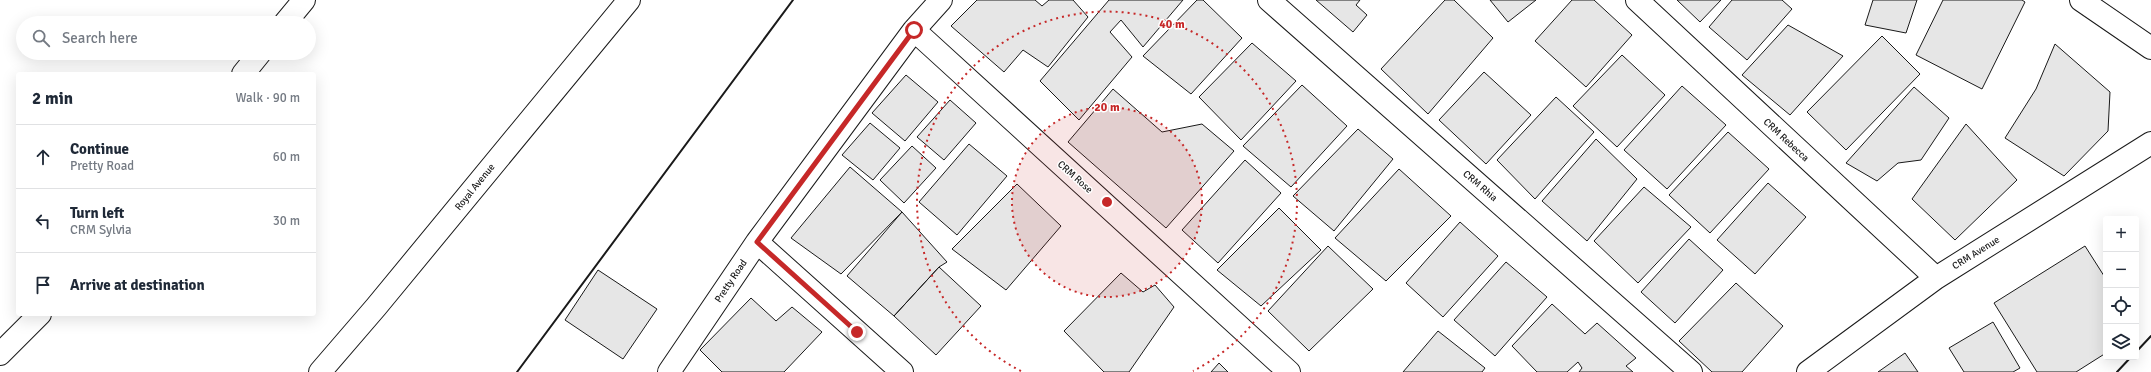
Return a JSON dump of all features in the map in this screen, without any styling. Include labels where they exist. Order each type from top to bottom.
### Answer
[{"type":"street","points":[[291,16],[304,0]]},
{"type":"street","name":"Royal Avenue","points":[[320,372],[376,307],[629,0]]},
{"type":"street","name":"Pretty Road","points":[[669,372],[757,242],[914,30],[940,0]]},
{"type":"street","name":"CRM Rhia","points":[[1269,0],[1691,372]]},
{"type":"street","name":"CRM Rebecca","points":[[1637,0],[1936,278]]},
{"type":"street","points":[[2081,0],[2151,48]]},
{"type":"street","name":"CRM Rose","points":[[914,30],[1289,372]]},
{"type":"street","points":[[245,72],[254,60]]},
{"type":"street","name":"CRM Avenue","points":[[1808,372],[1936,278],[2151,144]]},
{"type":"street","points":[[757,242],[902,372]]},
{"type":"street","points":[[0,354],[38,316]]},
{"type":"building","points":[[977,0],[1035,0],[1042,6],[1049,0],[1073,0],[1088,17],[1048,67],[1023,50],[1004,72],[951,26]]},
{"type":"building","points":[[1109,0],[1183,0],[1143,47],[1121,20],[1110,32],[1132,57],[1079,120],[1040,81]]},
{"type":"building","points":[[1197,0],[1203,0],[1242,38],[1191,94],[1143,56]]},
{"type":"building","points":[[1316,0],[1360,0],[1356,5],[1367,15],[1353,32]]},
{"type":"building","points":[[1445,0],[1454,0],[1493,38],[1428,114],[1381,69]]},
{"type":"building","points":[[1490,0],[1536,0],[1508,22]]},
{"type":"building","points":[[1572,0],[1594,0],[1632,35],[1586,87],[1535,41]]},
{"type":"building","points":[[1677,0],[1721,0],[1700,22]]},
{"type":"building","points":[[1732,0],[1782,0],[1792,9],[1747,60],[1709,27]]},
{"type":"building","points":[[1873,0],[1917,0],[1906,33],[1865,25]]},
{"type":"building","points":[[1943,0],[2022,0],[2025,2],[1982,89],[1916,55]]},
{"type":"building","points":[[1788,25],[1843,56],[1790,115],[1742,75]]},
{"type":"building","points":[[1882,36],[1920,74],[1846,150],[1807,112]]},
{"type":"building","points":[[1252,43],[1296,81],[1241,140],[1199,97]]},
{"type":"building","points":[[2055,44],[2110,92],[2108,131],[2064,176],[2005,138],[2036,89]]},
{"type":"building","points":[[1622,55],[1665,95],[1617,147],[1573,106]]},
{"type":"building","points":[[1484,72],[1531,115],[1486,164],[1439,120]]},
{"type":"building","points":[[906,75],[938,102],[905,141],[872,113]]},
{"type":"building","points":[[1302,85],[1347,126],[1291,187],[1243,146]]},
{"type":"building","points":[[1682,86],[1726,125],[1667,189],[1624,150]]},
{"type":"building","points":[[1914,87],[1949,118],[1921,160],[1898,163],[1877,181],[1846,163]]},
{"type":"building","points":[[1113,89],[1162,132],[1202,124],[1234,151],[1166,228],[1068,142]]},
{"type":"building","points":[[1556,97],[1594,132],[1535,199],[1497,160]]},
{"type":"building","points":[[950,100],[976,123],[944,160],[917,137]]},
{"type":"building","points":[[870,123],[900,148],[873,180],[842,155]]},
{"type":"building","points":[[1966,124],[2017,180],[1955,240],[1912,199]]},
{"type":"building","points":[[1358,129],[1393,159],[1334,231],[1293,196]]},
{"type":"building","points":[[1728,132],[1769,169],[1710,233],[1669,195]]},
{"type":"building","points":[[1596,139],[1637,179],[1587,241],[1542,201]]},
{"type":"building","points":[[969,144],[1007,176],[957,235],[919,202]]},
{"type":"building","points":[[912,146],[936,168],[904,203],[880,180]]},
{"type":"building","points":[[1245,160],[1281,193],[1218,263],[1182,230]]},
{"type":"building","points":[[850,167],[902,212],[841,274],[791,238]]},
{"type":"building","points":[[1399,169],[1451,216],[1386,281],[1335,238]]},
{"type":"building","points":[[1768,183],[1806,217],[1755,274],[1717,240]]},
{"type":"building","points":[[1017,184],[1061,226],[1006,290],[952,249]]},
{"type":"building","points":[[1644,187],[1691,227],[1638,283],[1594,241]]},
{"type":"building","points":[[1279,208],[1321,250],[1261,306],[1217,270]]},
{"type":"building","points":[[902,212],[947,262],[939,267],[894,316],[847,276]]},
{"type":"building","points":[[1460,222],[1498,256],[1443,317],[1406,283]]},
{"type":"building","points":[[1689,239],[1723,270],[1675,323],[1641,292]]},
{"type":"building","points":[[1328,246],[1373,289],[1309,351],[1268,311]]},
{"type":"building","points":[[2085,246],[2103,274],[2103,355],[2076,372],[2037,372],[1994,303]]},
{"type":"building","points":[[1506,262],[1547,297],[1495,356],[1454,320]]},
{"type":"building","points":[[939,267],[981,306],[936,355],[894,316]]},
{"type":"building","points":[[598,270],[657,309],[623,359],[565,320]]},
{"type":"building","points":[[1121,273],[1143,292],[1155,285],[1174,307],[1129,372],[1104,372],[1064,331]]},
{"type":"building","points":[[1736,283],[1783,326],[1742,372],[1712,372],[1679,341]]},
{"type":"building","points":[[751,298],[776,321],[792,307],[822,332],[784,372],[722,372],[700,350]]},
{"type":"building","points":[[1552,304],[1585,334],[1597,323],[1636,358],[1626,366],[1633,372],[1579,372],[1582,368],[1578,362],[1567,372],[1537,372],[1512,346]]},
{"type":"building","points":[[1993,322],[2020,368],[2013,372],[1964,372],[1949,348]]},
{"type":"building","points":[[1438,331],[1485,368],[1482,372],[1403,372]]},
{"type":"building","points":[[1905,353],[1918,372],[1878,372]]},
{"type":"building","points":[[1219,363],[1228,372],[1211,372]]},
{"type":"wall","points":[[517,372],[793,0]]},
{"type":"wall","points":[[2139,349],[2151,336]]},
{"type":"wall","points":[[2117,372],[2128,360]]},
{"type":"route","points":[[857,332],[757,242],[914,30]]}]
